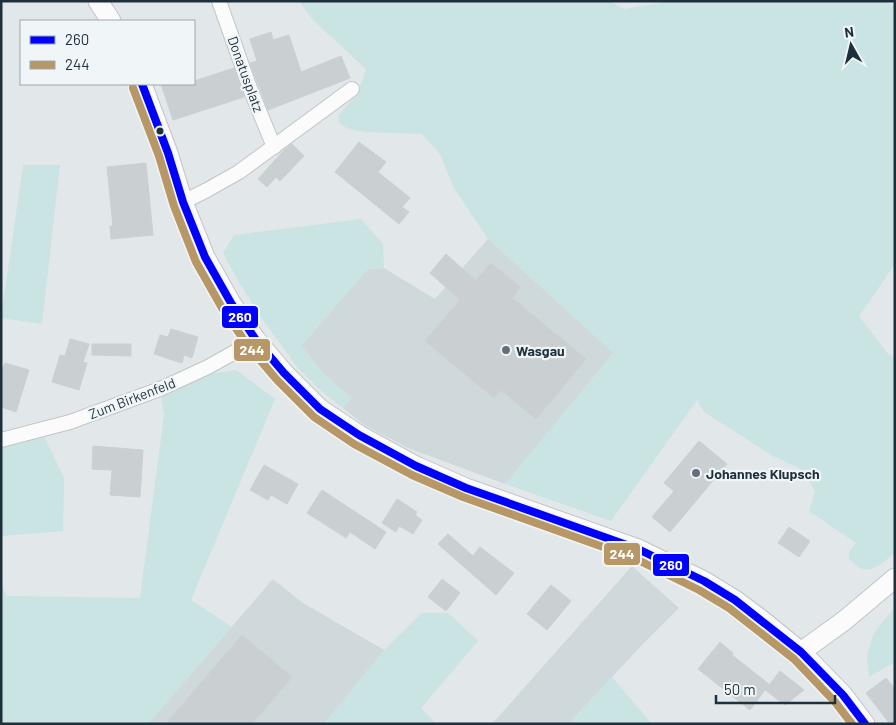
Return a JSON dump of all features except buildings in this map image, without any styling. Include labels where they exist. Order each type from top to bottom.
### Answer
[{"type":"main road","points":[[98,1],[110,20]]},
{"type":"main road","points":[[142,85],[168,153],[183,202],[205,257],[231,303],[256,340],[284,372],[320,408],[359,435],[416,466],[466,488],[638,549],[704,581],[764,621],[801,652],[843,695],[865,724]]},
{"type":"main road","points":[[801,652],[895,578]]},
{"type":"street","name":"Donatusplatz","points":[[219,1],[251,91],[274,146]]},
{"type":"street","points":[[183,202],[239,172],[352,89]]},
{"type":"street","name":"Zum Birkenfeld","points":[[1,440],[70,422],[160,389],[208,367],[256,340]]},
{"type":"shaded area","points":[[299,1],[610,1],[624,9],[673,1],[886,1],[895,7],[895,264],[859,316],[888,354],[895,357],[895,553],[872,569],[863,569],[857,566],[849,559],[849,551],[856,543],[809,511],[815,492],[809,480],[799,468],[773,456],[704,412],[697,400],[611,521],[505,484],[613,353],[488,239],[454,188],[440,154],[422,134],[366,132],[348,129],[339,123],[338,116],[358,93],[366,69],[313,20]]},
{"type":"shaded area","points":[[23,165],[60,165],[42,324],[1,318]]},
{"type":"shaded area","points":[[361,219],[383,244],[384,268],[368,269],[301,346],[323,373],[352,398],[343,408],[321,391],[298,368],[263,320],[223,253],[234,235]]},
{"type":"shaded area","points":[[488,239],[614,353],[505,484],[408,448],[366,426],[343,408],[351,398],[323,373],[301,346],[368,269],[384,268],[435,299]]},
{"type":"shaded area","points":[[236,370],[275,399],[191,600],[232,627],[148,724],[1,724],[1,585],[7,596],[140,598],[164,415],[161,395],[209,374]]},
{"type":"shaded area","points":[[43,434],[64,478],[63,531],[1,536],[1,445]]},
{"type":"shaded area","points":[[632,566],[679,608],[572,720],[575,724],[492,724]]},
{"type":"shaded area","points":[[273,579],[303,603],[384,650],[324,724],[148,724]]},
{"type":"shaded area","points":[[895,607],[895,662],[869,677],[867,655],[874,633]]},
{"type":"shaded area","points":[[422,613],[448,613],[478,641],[421,708],[436,724],[324,724],[384,650]]},
{"type":"shaded area","points":[[612,677],[652,724],[575,724],[571,720]]},
{"type":"transit line","name":"260","points":[[142,85],[168,153],[183,202],[205,257],[231,303],[256,340],[284,373],[320,409],[359,435],[416,466],[466,488],[638,549],[704,581],[735,600],[801,652],[843,695],[865,724]]},
{"type":"transit line","name":"244","points":[[133,88],[159,156],[174,206],[196,262],[222,308],[248,346],[277,380],[314,417],[354,444],[412,475],[463,497],[634,558],[699,590],[729,608],[794,659],[835,702],[852,724]]},
{"type":"place","name":"Wasgau","points":[[506,350]]},
{"type":"place","name":"Johannes Klupsch","points":[[696,473]]}]
